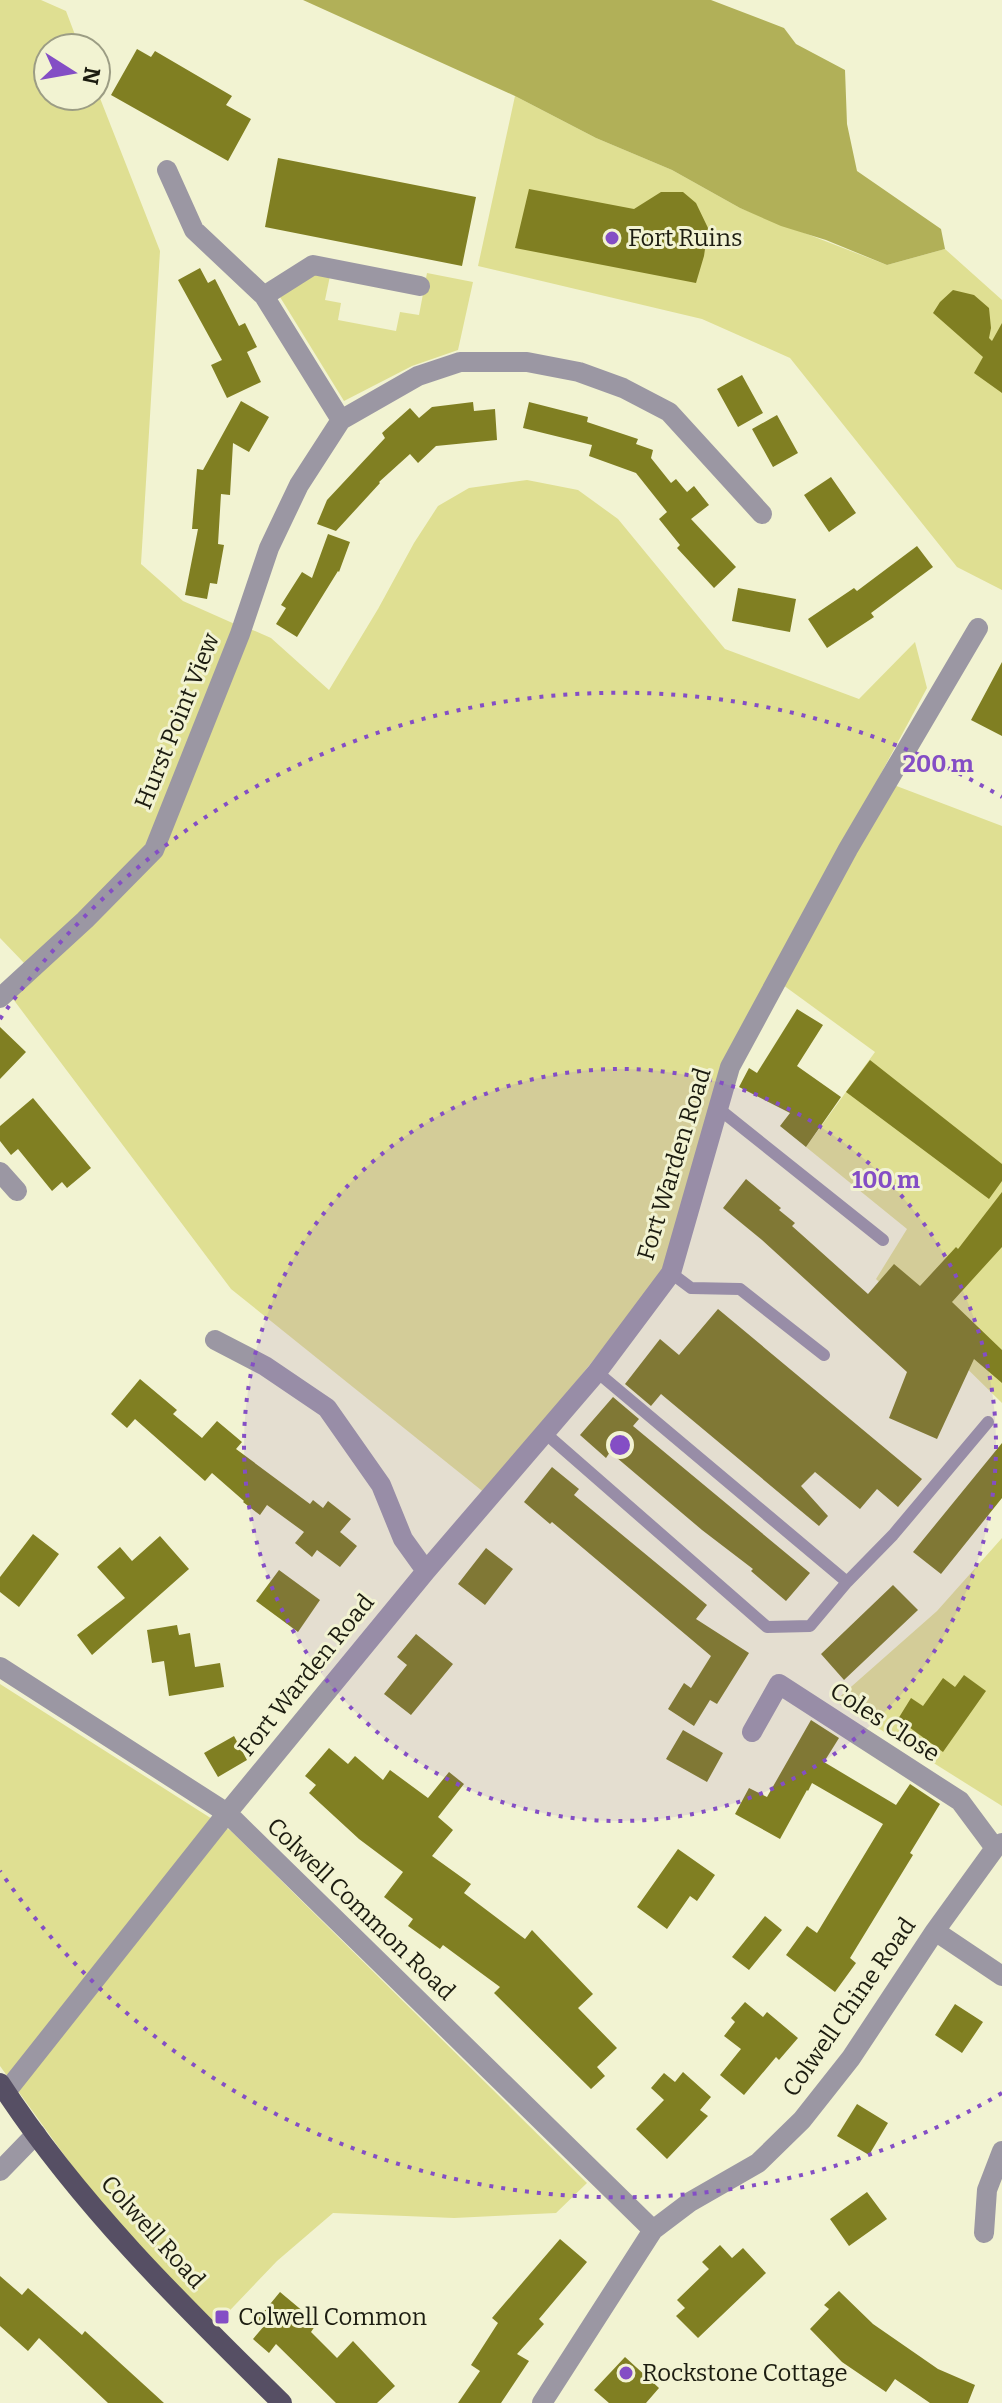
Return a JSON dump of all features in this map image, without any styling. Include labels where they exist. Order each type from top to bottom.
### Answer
[{"type":"main road","name":"Colwell Road","points":[[3,2088],[112,2229],[201,2324],[282,2403]]},
{"type":"street","points":[[167,170],[194,230],[264,296],[341,420]]},
{"type":"street","points":[[264,296],[313,265],[420,286]]},
{"type":"street","name":"Hurst Point View","points":[[0,998],[85,920],[154,850],[240,634],[269,548],[299,485],[341,420],[418,376],[460,362],[527,362],[579,372],[623,388],[669,412],[762,514]]},
{"type":"street","name":"Fort Warden Road","points":[[3,2088],[426,1571],[597,1372],[671,1273],[730,1067],[848,849],[978,628]]},
{"type":"street","points":[[0,1172],[17,1191]]},
{"type":"street","points":[[215,1340],[265,1366],[327,1408],[381,1485],[403,1539],[426,1571]]},
{"type":"street","name":"Colwell Common Road","points":[[0,1667],[227,1813],[653,2230]]},
{"type":"street","name":"Coles Close","points":[[752,1732],[779,1684],[960,1801],[999,1846]]},
{"type":"street","name":"Colwell Chine Road","points":[[542,2403],[653,2230],[690,2202],[758,2163],[802,2120],[851,2058],[935,1931],[999,1846]]},
{"type":"street","points":[[935,1931],[1002,1976]]},
{"type":"street","points":[[0,2171],[36,2134]]},
{"type":"street","points":[[984,2233],[987,2190],[1002,2151]]},
{"type":"lane","points":[[719,1109],[883,1240]]},
{"type":"lane","points":[[671,1273],[691,1288],[740,1289],[824,1355]]},
{"type":"lane","points":[[597,1372],[847,1582]]},
{"type":"lane","points":[[545,1433],[767,1627],[810,1626],[893,1535],[988,1422]]},
{"type":"shaded area","points":[[0,0],[41,0],[66,11],[74,32],[32,32],[32,112],[105,112],[160,251],[141,564],[183,601],[237,625],[148,847],[26,965],[0,938]]},
{"type":"shaded area","points":[[303,0],[711,0],[784,28],[796,44],[845,70],[847,124],[857,171],[941,229],[945,249],[887,265],[781,226],[740,208],[672,170],[596,138],[515,96]]},
{"type":"shaded area","points":[[515,96],[596,138],[672,170],[740,208],[887,265],[945,249],[1002,300],[1002,590],[957,567],[790,358],[702,319],[478,266]]},
{"type":"shaded area","points":[[427,273],[473,282],[458,350],[412,366],[344,401],[280,297],[314,274],[330,276],[325,300],[341,303],[338,320],[396,331],[400,312],[419,315]]},
{"type":"shaded area","points":[[527,480],[578,490],[618,519],[725,649],[859,699],[915,642],[927,688],[878,779],[1002,826],[1002,1403],[876,1279],[907,1229],[806,1147],[875,1052],[783,985],[724,1065],[665,1271],[486,1494],[231,1289],[10,995],[159,854],[248,628],[271,638],[329,690],[438,506],[469,488]]},
{"type":"shaded area","points":[[1002,1538],[1002,1806],[835,1701],[937,1611]]},
{"type":"shaded area","name":"Colwell Common","points":[[0,1684],[231,1831],[587,2183],[556,2213],[454,2218],[333,2213],[277,2261],[214,2327],[106,2213],[0,2066]]},
{"type":"building","points":[[137,49],[151,57],[155,51],[232,96],[226,105],[251,119],[228,161],[112,93]]},
{"type":"building","points":[[278,158],[476,197],[462,266],[265,227]]},
{"type":"building","name":"Fort Ruins","points":[[529,189],[634,209],[661,192],[683,192],[696,203],[708,228],[696,283],[515,248]]},
{"type":"building","points":[[200,268],[208,283],[215,279],[239,326],[245,323],[257,347],[247,352],[261,382],[227,398],[211,365],[222,360],[178,280]]},
{"type":"building","points":[[953,290],[974,295],[989,308],[989,338],[992,341],[1002,323],[1002,393],[974,373],[983,357],[933,313]]},
{"type":"building","points":[[742,375],[763,413],[738,427],[717,389]]},
{"type":"building","points":[[241,401],[269,417],[249,452],[233,443],[230,495],[221,494],[218,544],[224,545],[217,584],[210,583],[207,599],[185,595],[198,529],[192,529],[197,469],[203,470]]},
{"type":"building","points":[[473,402],[474,411],[495,409],[497,440],[436,446],[418,463],[410,454],[379,482],[336,531],[317,524],[327,500],[385,438],[382,433],[410,408],[419,418],[432,407]]},
{"type":"building","points":[[529,402],[588,417],[587,422],[638,439],[636,444],[653,450],[651,458],[671,483],[676,479],[687,492],[694,486],[709,505],[691,519],[736,567],[714,588],[677,548],[680,545],[659,519],[667,512],[636,473],[589,456],[592,445],[523,428]]},
{"type":"building","points":[[777,415],[798,453],[773,467],[752,429]]},
{"type":"building","points":[[831,477],[856,513],[829,532],[804,495]]},
{"type":"building","points":[[328,534],[350,542],[339,572],[297,637],[276,624],[286,608],[281,605],[302,572],[312,578]]},
{"type":"building","points":[[917,546],[933,567],[871,613],[874,617],[827,648],[808,619],[854,588],[857,591]]},
{"type":"building","points":[[738,588],[796,599],[790,632],[732,621]]},
{"type":"building","points":[[1002,662],[1002,736],[971,720]]},
{"type":"building","points":[[797,1009],[823,1025],[797,1066],[841,1097],[806,1147],[780,1126],[790,1113],[739,1087],[749,1068],[757,1073]]},
{"type":"building","points":[[0,1027],[26,1052],[0,1079]]},
{"type":"building","points":[[870,1060],[1002,1164],[1002,1181],[989,1199],[846,1092]]},
{"type":"building","points":[[33,1098],[91,1168],[67,1188],[62,1182],[52,1191],[18,1149],[11,1155],[0,1141],[0,1126]]},
{"type":"building","points":[[746,1179],[781,1208],[779,1210],[795,1223],[792,1226],[868,1294],[894,1264],[920,1286],[956,1247],[958,1249],[1002,1192],[1002,1247],[952,1302],[1002,1350],[1002,1383],[974,1359],[937,1439],[889,1418],[907,1372],[723,1208]]},
{"type":"building","points":[[718,1309],[922,1479],[898,1507],[877,1489],[860,1509],[815,1472],[801,1486],[828,1516],[819,1526],[661,1394],[651,1406],[625,1384],[660,1339],[679,1355]]},
{"type":"building","points":[[140,1379],[177,1410],[173,1414],[202,1438],[217,1421],[242,1442],[236,1449],[310,1504],[313,1500],[323,1508],[328,1501],[351,1519],[340,1532],[357,1546],[340,1567],[317,1550],[312,1557],[295,1543],[304,1532],[267,1505],[260,1515],[212,1473],[205,1481],[135,1419],[127,1428],[111,1414]]},
{"type":"building","points":[[613,1397],[639,1419],[633,1426],[810,1573],[786,1601],[751,1571],[753,1569],[610,1452],[606,1458],[580,1435]]},
{"type":"building","points":[[1002,1443],[1002,1498],[941,1574],[913,1552]]},
{"type":"building","points":[[552,1467],[579,1489],[574,1495],[707,1605],[696,1619],[749,1653],[717,1704],[710,1700],[694,1726],[668,1709],[684,1683],[691,1688],[711,1656],[524,1502]]},
{"type":"building","points":[[33,1534],[59,1554],[19,1607],[0,1592],[0,1577]]},
{"type":"building","points":[[160,1536],[189,1569],[92,1655],[77,1635],[125,1598],[97,1567],[120,1547],[132,1561]]},
{"type":"building","points":[[486,1548],[513,1569],[485,1605],[458,1584]]},
{"type":"building","points":[[279,1570],[320,1600],[298,1632],[256,1601]]},
{"type":"building","points":[[893,1585],[918,1610],[844,1680],[821,1654]]},
{"type":"building","points":[[177,1625],[179,1635],[190,1633],[195,1667],[220,1663],[224,1687],[169,1696],[164,1661],[152,1663],[147,1630]]},
{"type":"building","points":[[416,1634],[453,1664],[411,1715],[384,1694],[407,1665],[397,1657]]},
{"type":"building","points":[[964,1675],[986,1691],[943,1752],[898,1719],[911,1698],[923,1706],[943,1678],[955,1687]]},
{"type":"building","points":[[811,1720],[839,1738],[824,1762],[896,1805],[910,1784],[940,1804],[910,1853],[913,1855],[850,1958],[856,1963],[835,1992],[786,1955],[807,1926],[817,1933],[883,1824],[812,1783],[780,1839],[735,1814],[749,1788],[767,1797]]},
{"type":"building","points":[[683,1730],[723,1753],[707,1782],[666,1759]]},
{"type":"building","points":[[234,1736],[247,1760],[218,1777],[204,1753]]},
{"type":"building","points":[[329,1748],[348,1764],[355,1756],[383,1780],[390,1770],[428,1798],[449,1772],[464,1784],[438,1817],[453,1830],[432,1856],[471,1884],[464,1893],[525,1939],[532,1930],[593,1994],[578,2008],[617,2048],[597,2067],[605,2076],[591,2089],[494,1993],[500,1987],[443,1945],[440,1949],[408,1926],[413,1919],[384,1897],[403,1872],[359,1839],[309,1793],[316,1785],[305,1776]]},
{"type":"building","points":[[678,1849],[715,1875],[697,1901],[690,1896],[667,1929],[637,1907]]},
{"type":"building","points":[[765,1916],[782,1930],[749,1970],[732,1957]]},
{"type":"building","points":[[745,2002],[763,2017],[767,2012],[798,2038],[779,2060],[776,2057],[744,2095],[720,2075],[741,2049],[724,2036],[735,2022],[731,2018]]},
{"type":"building","points":[[955,2004],[983,2022],[962,2053],[935,2035]]},
{"type":"building","points":[[683,2072],[711,2097],[700,2110],[708,2116],[667,2159],[636,2129],[664,2100],[651,2088],[664,2073],[675,2082]]},
{"type":"building","points":[[857,2104],[888,2123],[869,2155],[837,2136]]},
{"type":"building","points":[[867,2192],[887,2219],[849,2246],[830,2219]]},
{"type":"building","points":[[560,2239],[587,2262],[539,2319],[544,2324],[517,2354],[529,2361],[501,2403],[458,2403],[480,2371],[471,2365],[498,2323],[492,2318]]},
{"type":"building","points":[[720,2245],[732,2258],[743,2248],[766,2273],[698,2338],[676,2316],[685,2308],[677,2300],[709,2269],[702,2262]]},
{"type":"building","points":[[0,2276],[22,2295],[28,2288],[82,2335],[85,2331],[164,2403],[108,2403],[39,2338],[28,2351],[0,2326]]},
{"type":"building","points":[[839,2291],[873,2324],[938,2369],[975,2385],[968,2403],[930,2403],[895,2379],[886,2392],[842,2362],[810,2329],[829,2309],[824,2305]]},
{"type":"building","points":[[280,2292],[317,2323],[311,2332],[337,2358],[353,2341],[395,2386],[377,2403],[336,2403],[276,2344],[269,2353],[253,2339],[264,2326],[257,2320]]},
{"type":"building","name":"Rockstone Cottage","points":[[625,2357],[659,2388],[646,2403],[609,2403],[594,2390]]},
{"type":"place","name":"Fort Ruins","points":[[612,238]]},
{"type":"place","name":"Colwell Common","points":[[222,2317]]},
{"type":"place","name":"Rockstone Cottage","points":[[626,2373]]}]
